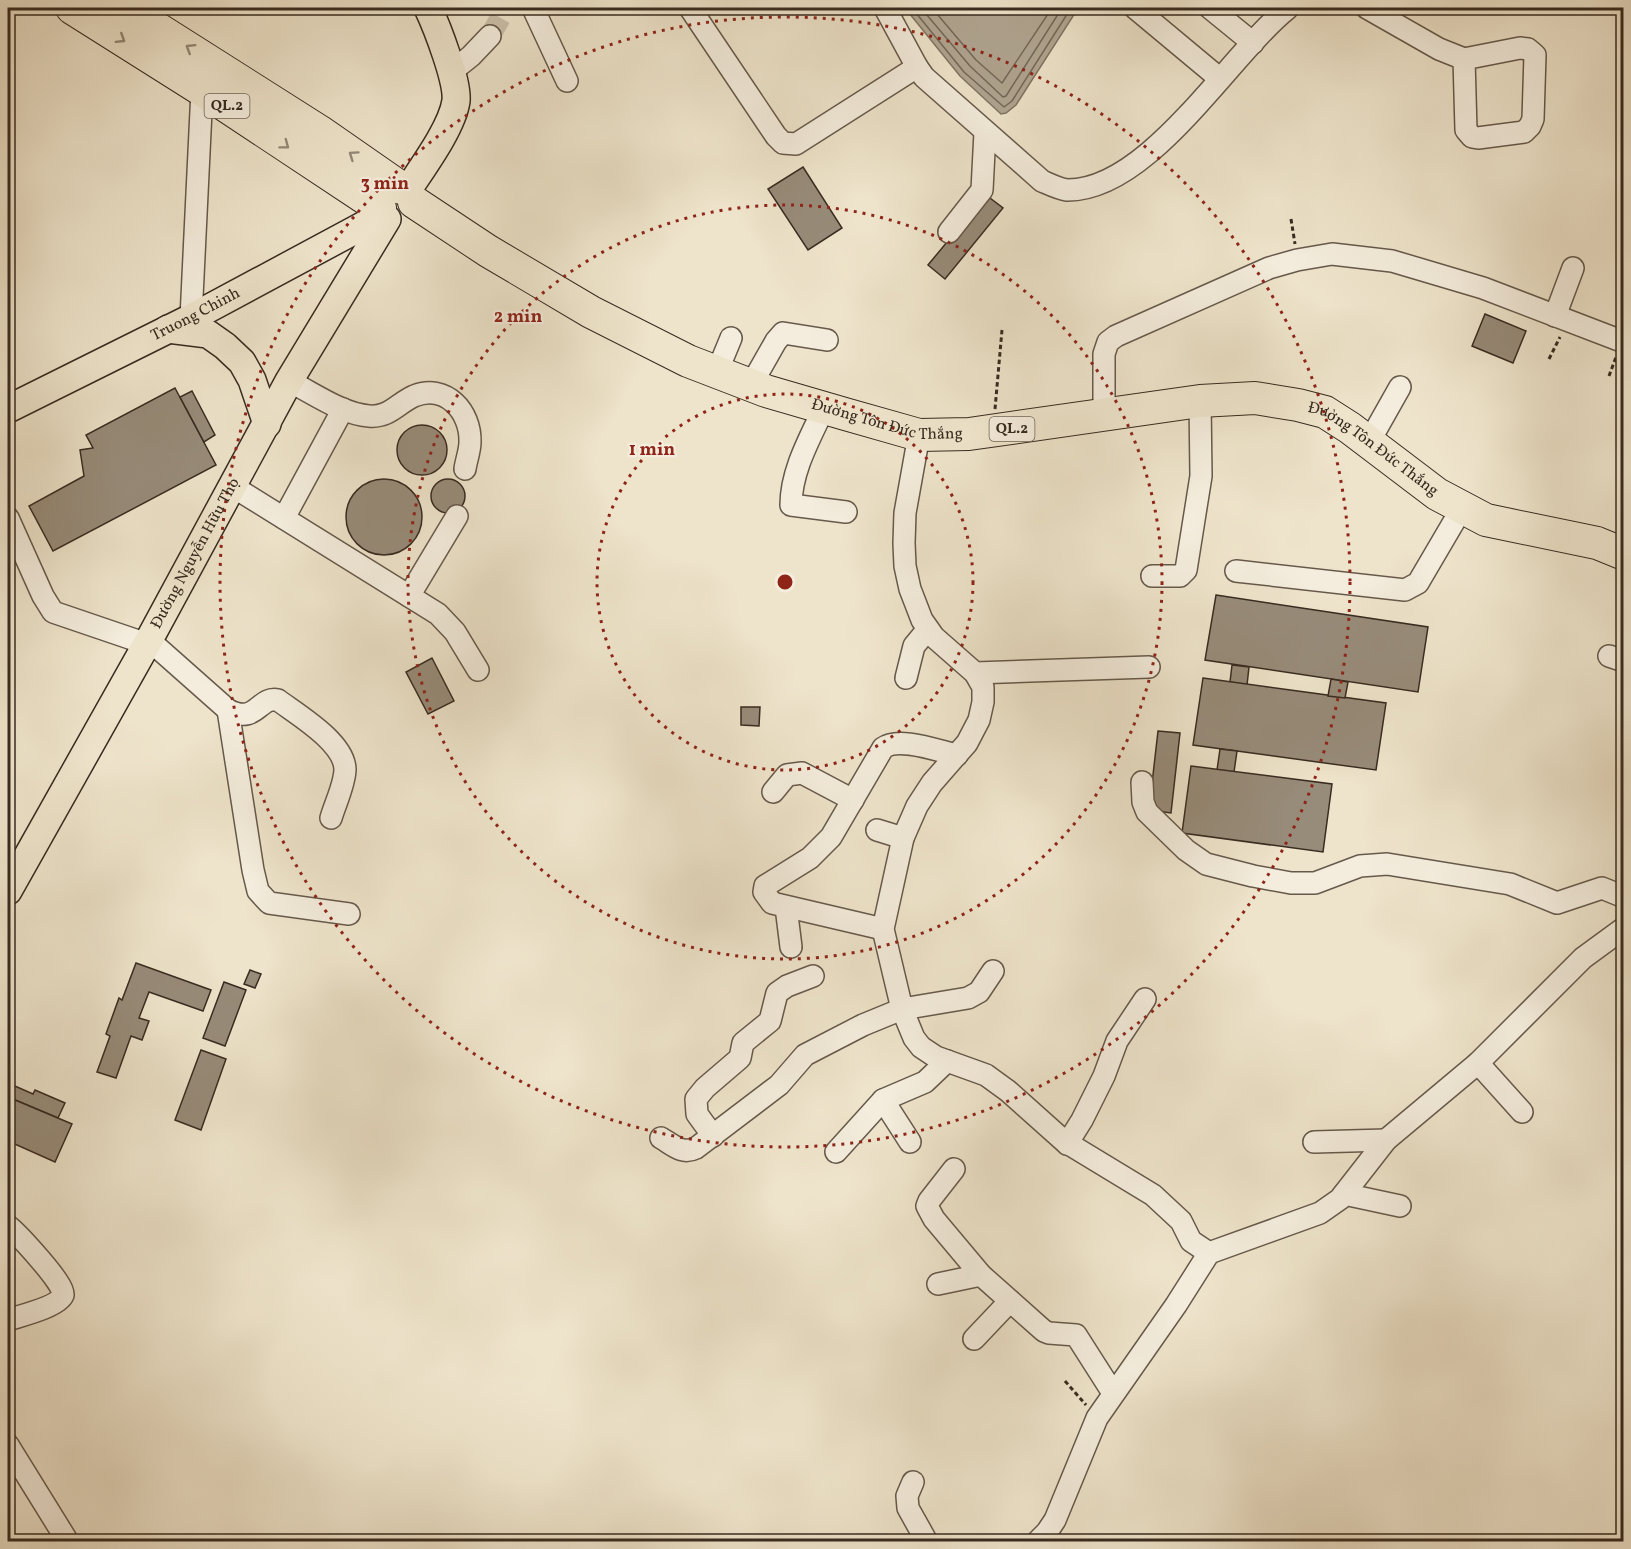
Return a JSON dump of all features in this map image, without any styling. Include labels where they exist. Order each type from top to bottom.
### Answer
[{"type":"highway","name":"QL.2","points":[[72,8],[202,90],[395,204]]},
{"type":"highway","name":"QL.2","points":[[125,8],[319,131],[395,204]]},
{"type":"highway","name":"Đường Tôn Đức Thắng","points":[[395,204],[488,251],[591,312],[688,361],[751,385],[919,435],[993,432],[1104,413],[1200,400],[1255,398],[1298,405],[1325,412],[1437,494],[1486,520],[1597,543],[1623,554]]},
{"type":"main road","name":"Đường Nguyễn Hữu Thọ","points":[[8,891],[148,642],[289,381],[395,204],[438,141],[454,110],[456,89],[428,8]]},
{"type":"main road","name":"Truong Chinh","points":[[8,409],[179,323],[395,204]]},
{"type":"main road","points":[[179,323],[207,334],[225,346],[242,362],[252,380],[267,424]]},
{"type":"street","points":[[533,8],[567,81]]},
{"type":"street","points":[[690,8],[783,143],[796,144],[917,67]]},
{"type":"street","points":[[885,8],[924,77],[1042,181],[1065,190],[1085,188],[1135,164],[1181,124],[1219,78],[1288,8]]},
{"type":"street","points":[[1135,8],[1219,78]]},
{"type":"street","points":[[1210,8],[1253,43]]},
{"type":"street","points":[[1367,8],[1439,49],[1464,59],[1520,48],[1528,49],[1535,55],[1533,119],[1524,132],[1478,138],[1466,130],[1464,59]]},
{"type":"street","points":[[451,72],[471,56],[490,36]]},
{"type":"street","points":[[179,323],[202,90]]},
{"type":"street","points":[[949,232],[982,190],[985,132]]},
{"type":"street","points":[[1104,413],[1104,354],[1108,342],[1116,336],[1269,268],[1332,254],[1392,261],[1483,288],[1623,342]]},
{"type":"street","points":[[1561,318],[1573,268]]},
{"type":"street","points":[[751,385],[776,340],[783,333],[827,340]]},
{"type":"street","points":[[717,372],[731,338]]},
{"type":"street","points":[[289,381],[343,409],[367,416],[381,416],[414,396],[425,393],[436,393],[452,398],[462,411],[469,426],[470,444],[465,469]]},
{"type":"street","points":[[1369,442],[1400,387]]},
{"type":"street","points":[[1152,576],[1180,576],[1186,570],[1201,476],[1200,400]]},
{"type":"street","points":[[825,408],[799,464],[791,489],[791,505],[846,512]]},
{"type":"street","points":[[285,518],[343,409]]},
{"type":"street","points":[[919,435],[905,513],[905,566],[910,589],[922,620],[934,637],[975,672],[983,687],[983,702],[979,720],[967,743],[932,783],[917,806],[903,838],[883,929],[902,1009],[914,1038],[921,1047],[936,1057],[986,1075],[1008,1091],[1067,1144],[1154,1195],[1181,1221],[1191,1241],[1209,1252]]},
{"type":"street","points":[[232,486],[438,614],[455,632],[478,670]]},
{"type":"street","points":[[1236,572],[1406,590],[1418,583],[1462,508]]},
{"type":"street","points":[[409,596],[457,516]]},
{"type":"street","points":[[8,518],[43,596],[53,612],[148,642],[228,710],[240,716],[246,715],[268,701],[278,700],[332,742],[339,752],[345,771],[331,818]]},
{"type":"street","points":[[906,678],[914,646],[928,629]]},
{"type":"street","points":[[975,672],[1149,667]]},
{"type":"street","points":[[228,710],[258,891],[269,903],[349,914]]},
{"type":"street","points":[[883,929],[772,903],[764,892],[765,886],[820,850],[831,837],[883,748],[888,744],[899,742],[957,755]]},
{"type":"street","points":[[773,792],[787,776],[802,772],[853,800]]},
{"type":"street","points":[[1142,782],[1143,802],[1147,812],[1185,850],[1206,864],[1253,876],[1315,883],[1360,866],[1386,864],[1510,884],[1557,903],[1602,888],[1623,897]]},
{"type":"street","points":[[877,830],[903,838]]},
{"type":"street","points":[[786,907],[791,947]]},
{"type":"street","points":[[1037,1542],[1055,1520],[1097,1418],[1176,1305],[1209,1252],[1320,1213],[1332,1206],[1386,1140],[1478,1063],[1583,958],[1623,928]]},
{"type":"street","points":[[661,1138],[682,1151],[688,1152],[713,1136],[779,1085],[805,1055],[863,1025],[902,1009],[968,998],[979,992],[993,970]]},
{"type":"street","points":[[713,1136],[697,1114],[696,1099],[705,1088],[740,1058],[743,1043],[770,1021],[777,993],[787,986],[813,976]]},
{"type":"street","points":[[1067,1144],[1104,1076],[1120,1034],[1145,999]]},
{"type":"street","points":[[836,1152],[883,1100],[925,1082],[947,1061]]},
{"type":"street","points":[[1478,1063],[1522,1112]]},
{"type":"street","points":[[883,1100],[910,1142]]},
{"type":"street","points":[[1314,1142],[1386,1140]]},
{"type":"street","points":[[954,1169],[932,1196],[927,1206],[934,1219],[981,1275],[1044,1331],[1076,1335],[1113,1393]]},
{"type":"street","points":[[1344,1194],[1400,1206]]},
{"type":"street","points":[[8,1226],[50,1271],[63,1289],[63,1294],[60,1300],[47,1307],[8,1320]]},
{"type":"street","points":[[938,1284],[981,1275]]},
{"type":"street","points":[[974,1339],[1010,1301]]},
{"type":"street","points":[[8,1445],[68,1542]]},
{"type":"street","points":[[914,1482],[907,1496],[908,1508],[927,1542]]},
{"type":"path","points":[[1291,219],[1297,260]]},
{"type":"path","points":[[1550,359],[1561,318]]},
{"type":"path","points":[[993,432],[1002,330]]},
{"type":"path","points":[[1065,1381],[1097,1418]]},
{"type":"water","points":[[905,8],[1076,8],[1077,10],[1016,105],[1001,114],[960,76]]},
{"type":"building","points":[[803,167],[842,228],[808,250],[768,189]]},
{"type":"building","points":[[986,195],[1003,208],[945,279],[928,265]]},
{"type":"building","points":[[1485,314],[1526,331],[1513,363],[1472,346]]},
{"type":"building","points":[[175,388],[216,465],[53,551],[29,506],[84,476],[80,450],[93,448],[86,435]]},
{"type":"building","points":[[192,391],[215,435],[204,442],[180,397]]},
{"type":"building","points":[[422,425],[431,427],[442,436],[447,450],[445,459],[436,470],[422,475],[413,473],[402,464],[397,450],[399,441],[408,430]]},
{"type":"building","points":[[384,479],[398,482],[411,490],[419,503],[422,517],[419,531],[411,544],[398,552],[384,555],[370,552],[357,544],[349,531],[346,517],[349,503],[357,490],[370,482]]},
{"type":"building","points":[[448,479],[460,484],[465,496],[460,508],[448,513],[436,508],[431,496],[436,484]]},
{"type":"building","points":[[1216,595],[1428,627],[1418,692],[1205,660]]},
{"type":"building","points":[[432,658],[454,701],[428,714],[406,672]]},
{"type":"building","points":[[1232,665],[1249,667],[1247,685],[1230,682]]},
{"type":"building","points":[[1203,678],[1386,703],[1376,770],[1193,745]]},
{"type":"building","points":[[1331,679],[1348,682],[1345,698],[1328,696]]},
{"type":"building","points":[[741,707],[760,707],[759,726],[741,725]]},
{"type":"building","points":[[1158,731],[1180,733],[1171,813],[1149,810]]},
{"type":"building","points":[[1220,749],[1237,751],[1234,772],[1217,770]]},
{"type":"building","points":[[1191,766],[1332,784],[1323,852],[1182,833]]},
{"type":"building","points":[[136,963],[211,990],[203,1011],[149,992],[139,1018],[149,1021],[142,1040],[131,1036],[116,1078],[97,1072],[110,1036],[106,1034],[119,998],[122,1000]]},
{"type":"building","points":[[250,970],[261,974],[255,988],[244,984]]},
{"type":"building","points":[[224,982],[246,990],[225,1046],[203,1038]]},
{"type":"building","points":[[201,1050],[226,1059],[201,1130],[175,1120]]},
{"type":"building","points":[[8,1083],[33,1094],[35,1090],[65,1103],[58,1118],[8,1097]]},
{"type":"building","points":[[8,1097],[72,1124],[55,1162],[8,1141]]},
{"type":"tunnel","points":[[490,36],[506,8]]}]
